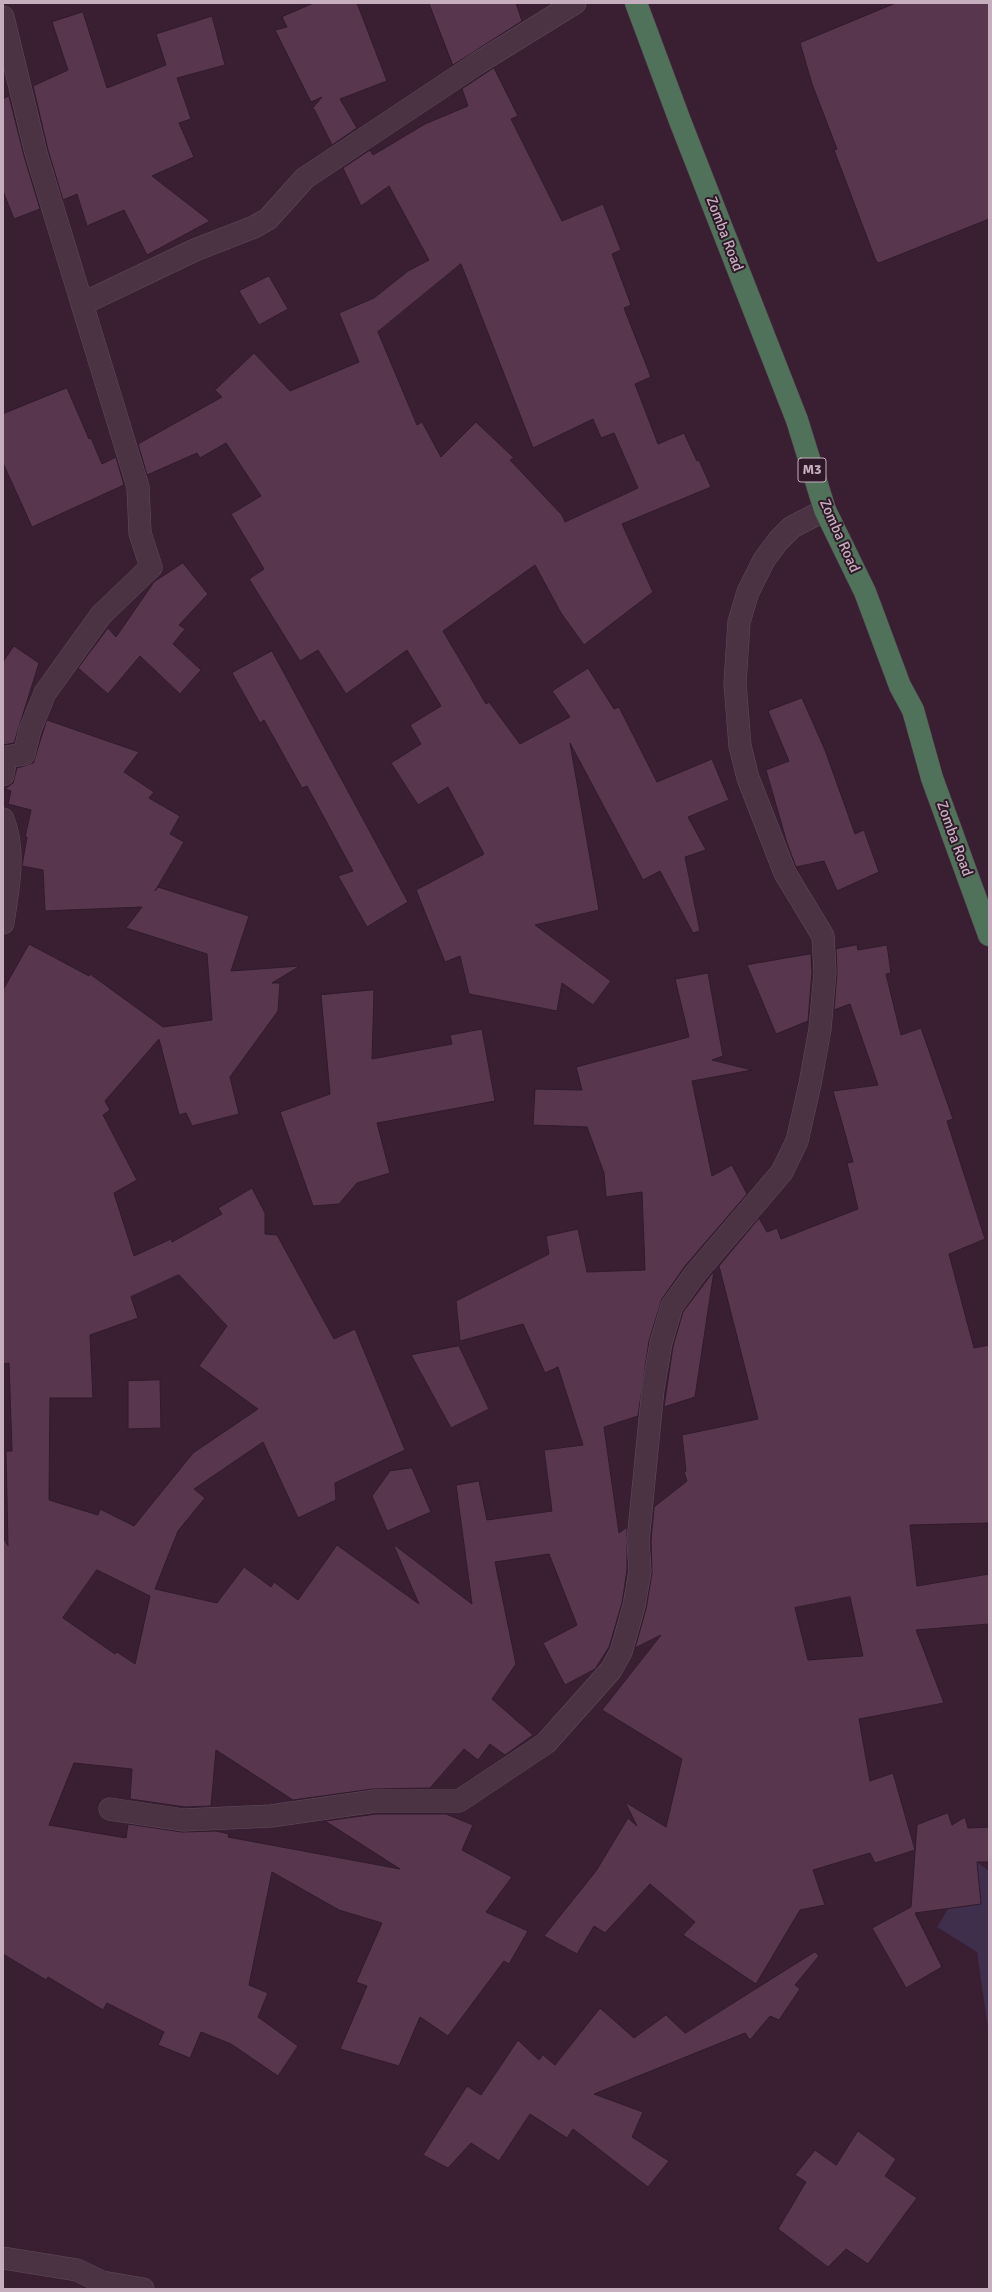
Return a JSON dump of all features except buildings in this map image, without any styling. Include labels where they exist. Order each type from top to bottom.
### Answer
[{"type":"highway","name":"Zomba Road","points":[[636,3],[680,121],[797,420],[825,510],[865,592],[900,686],[913,710],[932,778],[989,935]]},
{"type":"street","points":[[82,304],[195,250],[254,228],[268,219],[305,178],[478,63],[575,3]]},
{"type":"street","points":[[3,17],[36,153],[138,487],[140,533],[151,567],[101,615],[45,693],[30,730],[24,754]]},
{"type":"street","points":[[110,1809],[184,1820],[271,1816],[375,1800],[459,1801],[546,1743],[582,1700],[611,1670],[621,1652],[634,1606],[640,1571],[638,1541],[653,1389],[661,1343],[672,1306],[695,1274],[782,1172],[797,1141],[810,1084],[820,1029],[825,972],[823,936],[785,873],[748,778],[740,746],[735,683],[739,622],[748,592],[764,560],[778,541],[792,527],[825,510]]},
{"type":"street","points":[[3,744],[24,754]]},
{"type":"street","points":[[3,775],[6,757],[24,754]]},
{"type":"street","points":[[3,819],[9,848],[9,880],[3,923]]},
{"type":"street","points":[[3,2258],[76,2270],[102,2282],[143,2289]]},
{"type":"shaded area","points":[[977,1862],[989,1871],[989,2035],[977,1952],[937,1927]]}]
